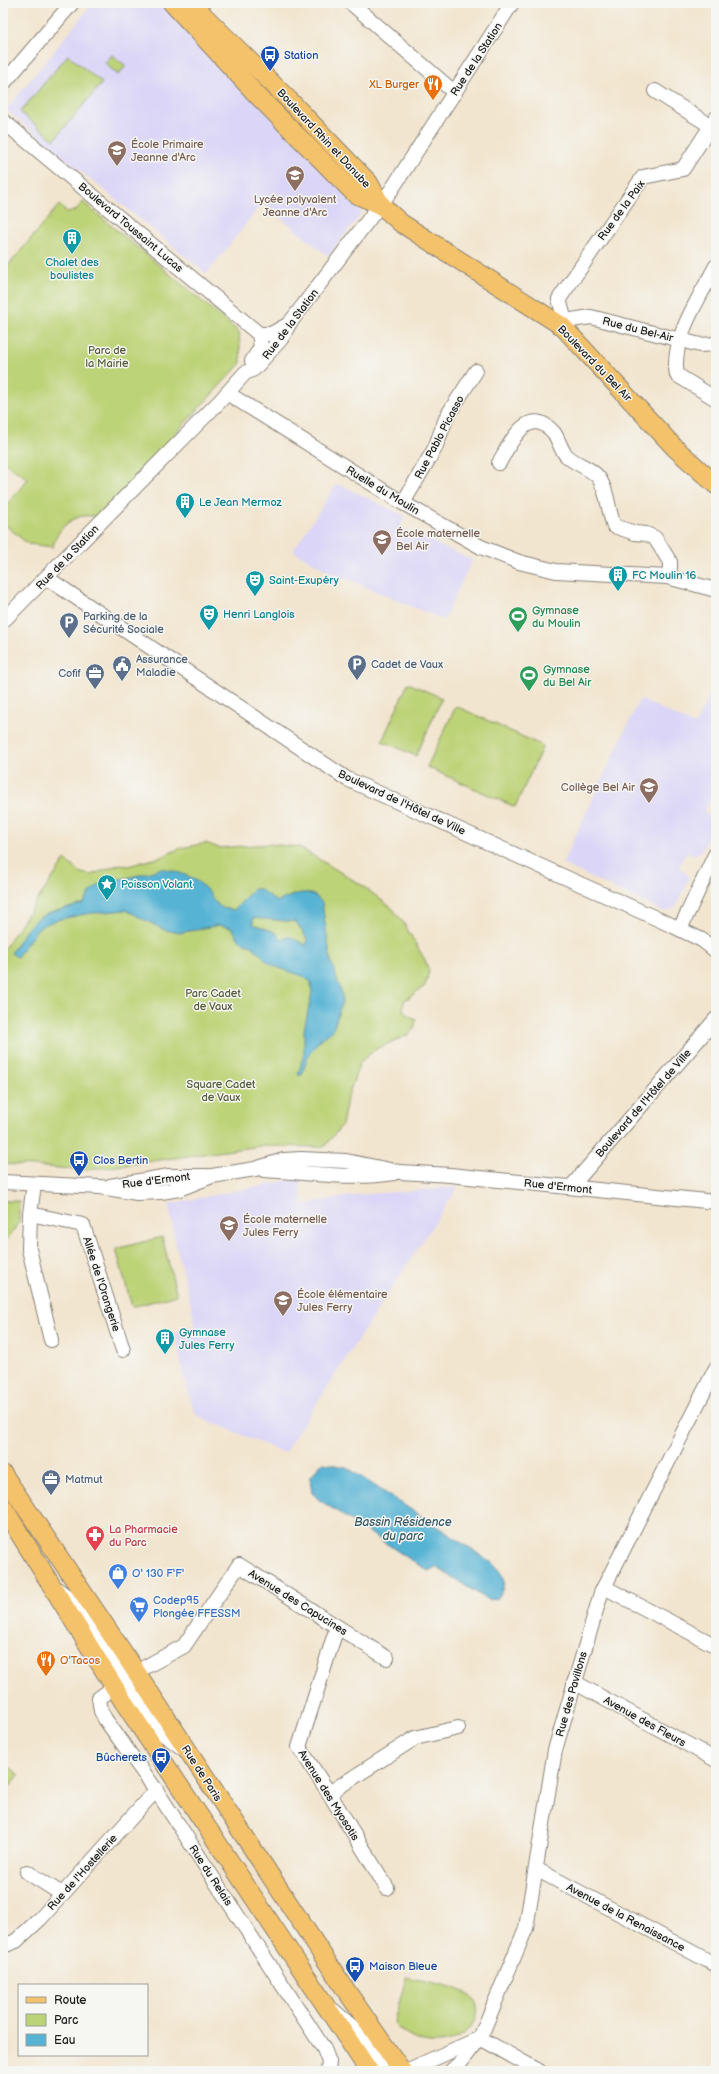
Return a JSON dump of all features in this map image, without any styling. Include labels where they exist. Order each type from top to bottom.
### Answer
[{"type":"main road","name":"Boulevard Rhin et Danube","points":[[172,3],[257,95],[355,194],[380,205]]},
{"type":"main road","name":"Boulevard Rhin et Danube","points":[[191,3],[290,100],[369,183],[380,205]]},
{"type":"main road","name":"Boulevard du Bel Air","points":[[380,205],[401,223],[563,323],[674,448],[716,485]]},
{"type":"main road","name":"Rue de Paris","points":[[3,1474],[125,1679],[321,1999],[369,2071]]},
{"type":"main road","name":"Rue de Paris","points":[[5,1515],[51,1584],[125,1679],[188,1751],[343,1986],[402,2071]]},
{"type":"street","points":[[3,84],[72,3]]},
{"type":"street","points":[[351,3],[455,93]]},
{"type":"street","name":"Rue de la Station","points":[[3,621],[47,578],[245,374],[254,369],[281,338],[289,324],[380,205],[455,93],[512,3]]},
{"type":"street","name":"Rue de la Paix","points":[[563,323],[559,299],[643,177],[683,169],[714,122],[655,91]]},
{"type":"street","name":"Boulevard Toussaint Lucas","points":[[3,121],[258,334]]},
{"type":"street","points":[[716,266],[679,339],[676,367],[677,375],[716,399]]},
{"type":"street","name":"Rue du Bel-Air","points":[[563,323],[591,317],[700,345],[716,344]]},
{"type":"street","points":[[245,374],[261,347],[258,334],[271,334],[289,324]]},
{"type":"street","name":"Rue Pablo Picasso","points":[[403,503],[434,448],[447,416],[476,371]]},
{"type":"street","name":"Ruelle du Moulin","points":[[227,393],[403,503],[481,547],[519,562],[556,572],[667,577],[716,590]]},
{"type":"street","points":[[499,463],[516,434],[526,425],[539,423],[549,428],[556,435],[566,455],[598,476],[614,526],[635,533],[646,534],[655,538],[670,562],[667,577]]},
{"type":"street","name":"Boulevard de l'Hôtel de Ville","points":[[47,578],[347,779],[680,929],[702,940],[716,952]]},
{"type":"street","points":[[680,929],[716,853]]},
{"type":"street","name":"Boulevard de l'Hôtel de Ville","points":[[571,1187],[716,1019]]},
{"type":"street","name":"Rue d'Ermont","points":[[3,1182],[100,1187],[137,1193],[179,1189],[212,1176],[255,1169],[353,1176],[376,1176],[400,1172],[571,1187],[716,1202]]},
{"type":"street","points":[[34,1184],[30,1214],[29,1248],[51,1340]]},
{"type":"street","name":"Allée de l'Orangerie","points":[[30,1214],[83,1225],[123,1350]]},
{"type":"street","name":"Rue des Pavillons","points":[[451,2071],[461,2062],[480,2038],[526,1928],[555,1750],[574,1682],[604,1588],[716,1368]]},
{"type":"street","name":"Avenue des Capucines","points":[[125,1679],[184,1646],[239,1565],[387,1658]]},
{"type":"street","points":[[604,1588],[716,1646]]},
{"type":"street","name":"Avenue des Myosotis","points":[[337,1627],[298,1747],[330,1793],[387,1888]]},
{"type":"street","name":"Rue du Relais","points":[[125,1679],[99,1698],[101,1711],[156,1790],[324,2049],[329,2062],[328,2071]]},
{"type":"street","name":"Avenue des Fleurs","points":[[574,1682],[716,1760]]},
{"type":"street","points":[[330,1793],[415,1738],[458,1728]]},
{"type":"street","name":"Rue de l'Hostellerie","points":[[3,1946],[16,1941],[41,1918],[156,1790]]},
{"type":"street","name":"Avenue de la Renaissance","points":[[536,1869],[716,1965]]},
{"type":"street","points":[[27,1872],[62,1894]]},
{"type":"street","points":[[321,1999],[356,2030],[384,2071]]},
{"type":"street","points":[[406,2071],[480,2038],[539,2071]]},
{"type":"shaded area","points":[[93,3],[160,3],[311,157],[362,213],[328,256],[262,203],[207,274],[6,110]]},
{"type":"shaded area","name":"École maternelle Bel Air","points":[[336,485],[341,485],[405,516],[400,527],[474,561],[471,562],[444,620],[330,572],[293,551]]},
{"type":"shaded area","name":"Collège Bel Air","points":[[716,681],[716,798],[713,796],[704,811],[714,822],[702,851],[693,855],[687,853],[682,859],[679,867],[685,872],[689,879],[675,908],[665,912],[562,864],[640,699],[695,725]]},
{"type":"shaded area","name":"École élémentaire Jules Ferry","points":[[301,1178],[300,1190],[303,1204],[358,1195],[458,1187],[284,1453],[196,1415],[183,1376],[176,1333],[196,1326],[175,1241],[169,1204]]},
{"type":"green space","points":[[68,55],[102,83],[54,140],[20,112]]},
{"type":"green space","points":[[112,55],[126,66],[118,75],[105,63]]},
{"type":"green space","name":"Parc de la Mairie","points":[[83,202],[239,332],[241,363],[98,517],[83,516],[69,522],[63,527],[55,539],[53,547],[28,544],[3,523],[3,509],[28,479],[3,462],[3,272],[59,205],[67,212],[75,211]]},
{"type":"green space","points":[[408,683],[442,698],[416,756],[382,741]]},
{"type":"green space","points":[[456,706],[543,746],[515,807],[427,767]]},
{"type":"green space","name":"Parc Cadet de Vaux","points":[[206,843],[219,848],[269,844],[299,847],[363,886],[393,909],[403,922],[425,960],[429,971],[425,986],[404,1001],[403,1009],[408,1015],[416,1019],[414,1029],[408,1035],[376,1049],[360,1062],[347,1099],[342,1125],[324,1147],[261,1146],[88,1170],[3,1164],[3,950],[65,860],[81,873],[91,875],[120,864],[128,866],[161,857],[181,848]]},
{"type":"green space","points":[[3,1201],[19,1201],[19,1223],[3,1244]]},
{"type":"green space","points":[[162,1237],[177,1295],[132,1307],[116,1249]]},
{"type":"green space","points":[[3,1761],[19,1775],[3,1796]]},
{"type":"green space","points":[[406,1977],[446,1985],[466,1993],[476,2003],[477,2014],[472,2026],[461,2035],[447,2042],[430,2043],[412,2037],[394,2023]]},
{"type":"water","points":[[162,868],[184,874],[194,879],[207,890],[218,905],[226,909],[233,910],[254,889],[260,889],[277,902],[295,894],[306,893],[312,894],[322,903],[331,962],[342,994],[342,1002],[333,1030],[318,1042],[308,1056],[302,1075],[298,1075],[304,1053],[304,1030],[312,992],[311,982],[303,976],[269,963],[251,945],[240,941],[232,928],[219,925],[179,933],[162,929],[126,910],[85,914],[56,920],[42,926],[36,931],[17,957],[11,953],[27,929],[40,917],[83,904],[94,889],[105,882]],"holes":[[[253,918],[296,922],[307,939],[306,945],[290,937],[281,939],[275,932],[253,924]]]},
{"type":"water","name":"Bassin Résidence du parc","points":[[324,1463],[346,1467],[491,1562],[502,1574],[504,1583],[498,1598],[488,1600],[436,1567],[428,1571],[318,1499],[312,1493],[310,1478],[319,1465]]},
{"type":"place","name":"Station","points":[[270,72]]},
{"type":"place","name":"XL Burger","points":[[433,101]]},
{"type":"place","name":"École Primaire Jeanne d'Arc","points":[[117,167]]},
{"type":"place","name":"Lycée polyvalent Jeanne d'Arc","points":[[295,192]]},
{"type":"place","name":"Chalet des boulistes","points":[[72,255]]},
{"type":"place","name":"Le Jean Mermoz","points":[[185,519]]},
{"type":"place","name":"École maternelle Bel Air","points":[[382,556]]},
{"type":"place","name":"FC Moulin 16","points":[[618,592]]},
{"type":"place","name":"Saint-Exupéry","points":[[255,597]]},
{"type":"place","name":"Henri Langlois","points":[[209,631]]},
{"type":"place","name":"Gymnase du Moulin","points":[[518,633]]},
{"type":"place","name":"Parking de la Sécurité Sociale","points":[[69,639]]},
{"type":"place","name":"Cadet de Vaux","points":[[357,681]]},
{"type":"place","name":"Assurance Maladie","points":[[122,682]]},
{"type":"place","name":"Cofif","points":[[95,690]]},
{"type":"place","name":"Gymnase du Bel Air","points":[[529,692]]},
{"type":"place","name":"Collège Bel Air","points":[[649,804]]},
{"type":"place","name":"Poisson Volant","points":[[107,901]]},
{"type":"place","name":"Clos Bertin","points":[[79,1177]]},
{"type":"place","name":"École maternelle Jules Ferry","points":[[229,1242]]},
{"type":"place","name":"École élémentaire Jules Ferry","points":[[283,1317]]},
{"type":"place","name":"Gymnase Jules Ferry","points":[[165,1355]]},
{"type":"place","name":"Matmut","points":[[51,1496]]},
{"type":"place","name":"La Pharmacie du Parc","points":[[95,1552]]},
{"type":"place","name":"O' 130 F'F'","points":[[118,1590]]},
{"type":"place","name":"Codep95 Plongée FFESSM","points":[[139,1623]]},
{"type":"place","name":"O'Tacos","points":[[46,1677]]},
{"type":"place","name":"Bûcherets","points":[[161,1774]]},
{"type":"place","name":"Maison Bleue","points":[[355,1983]]},
{"type":"park label","name":"Square Cadet de Vaux","points":[[221,1090]]}]
